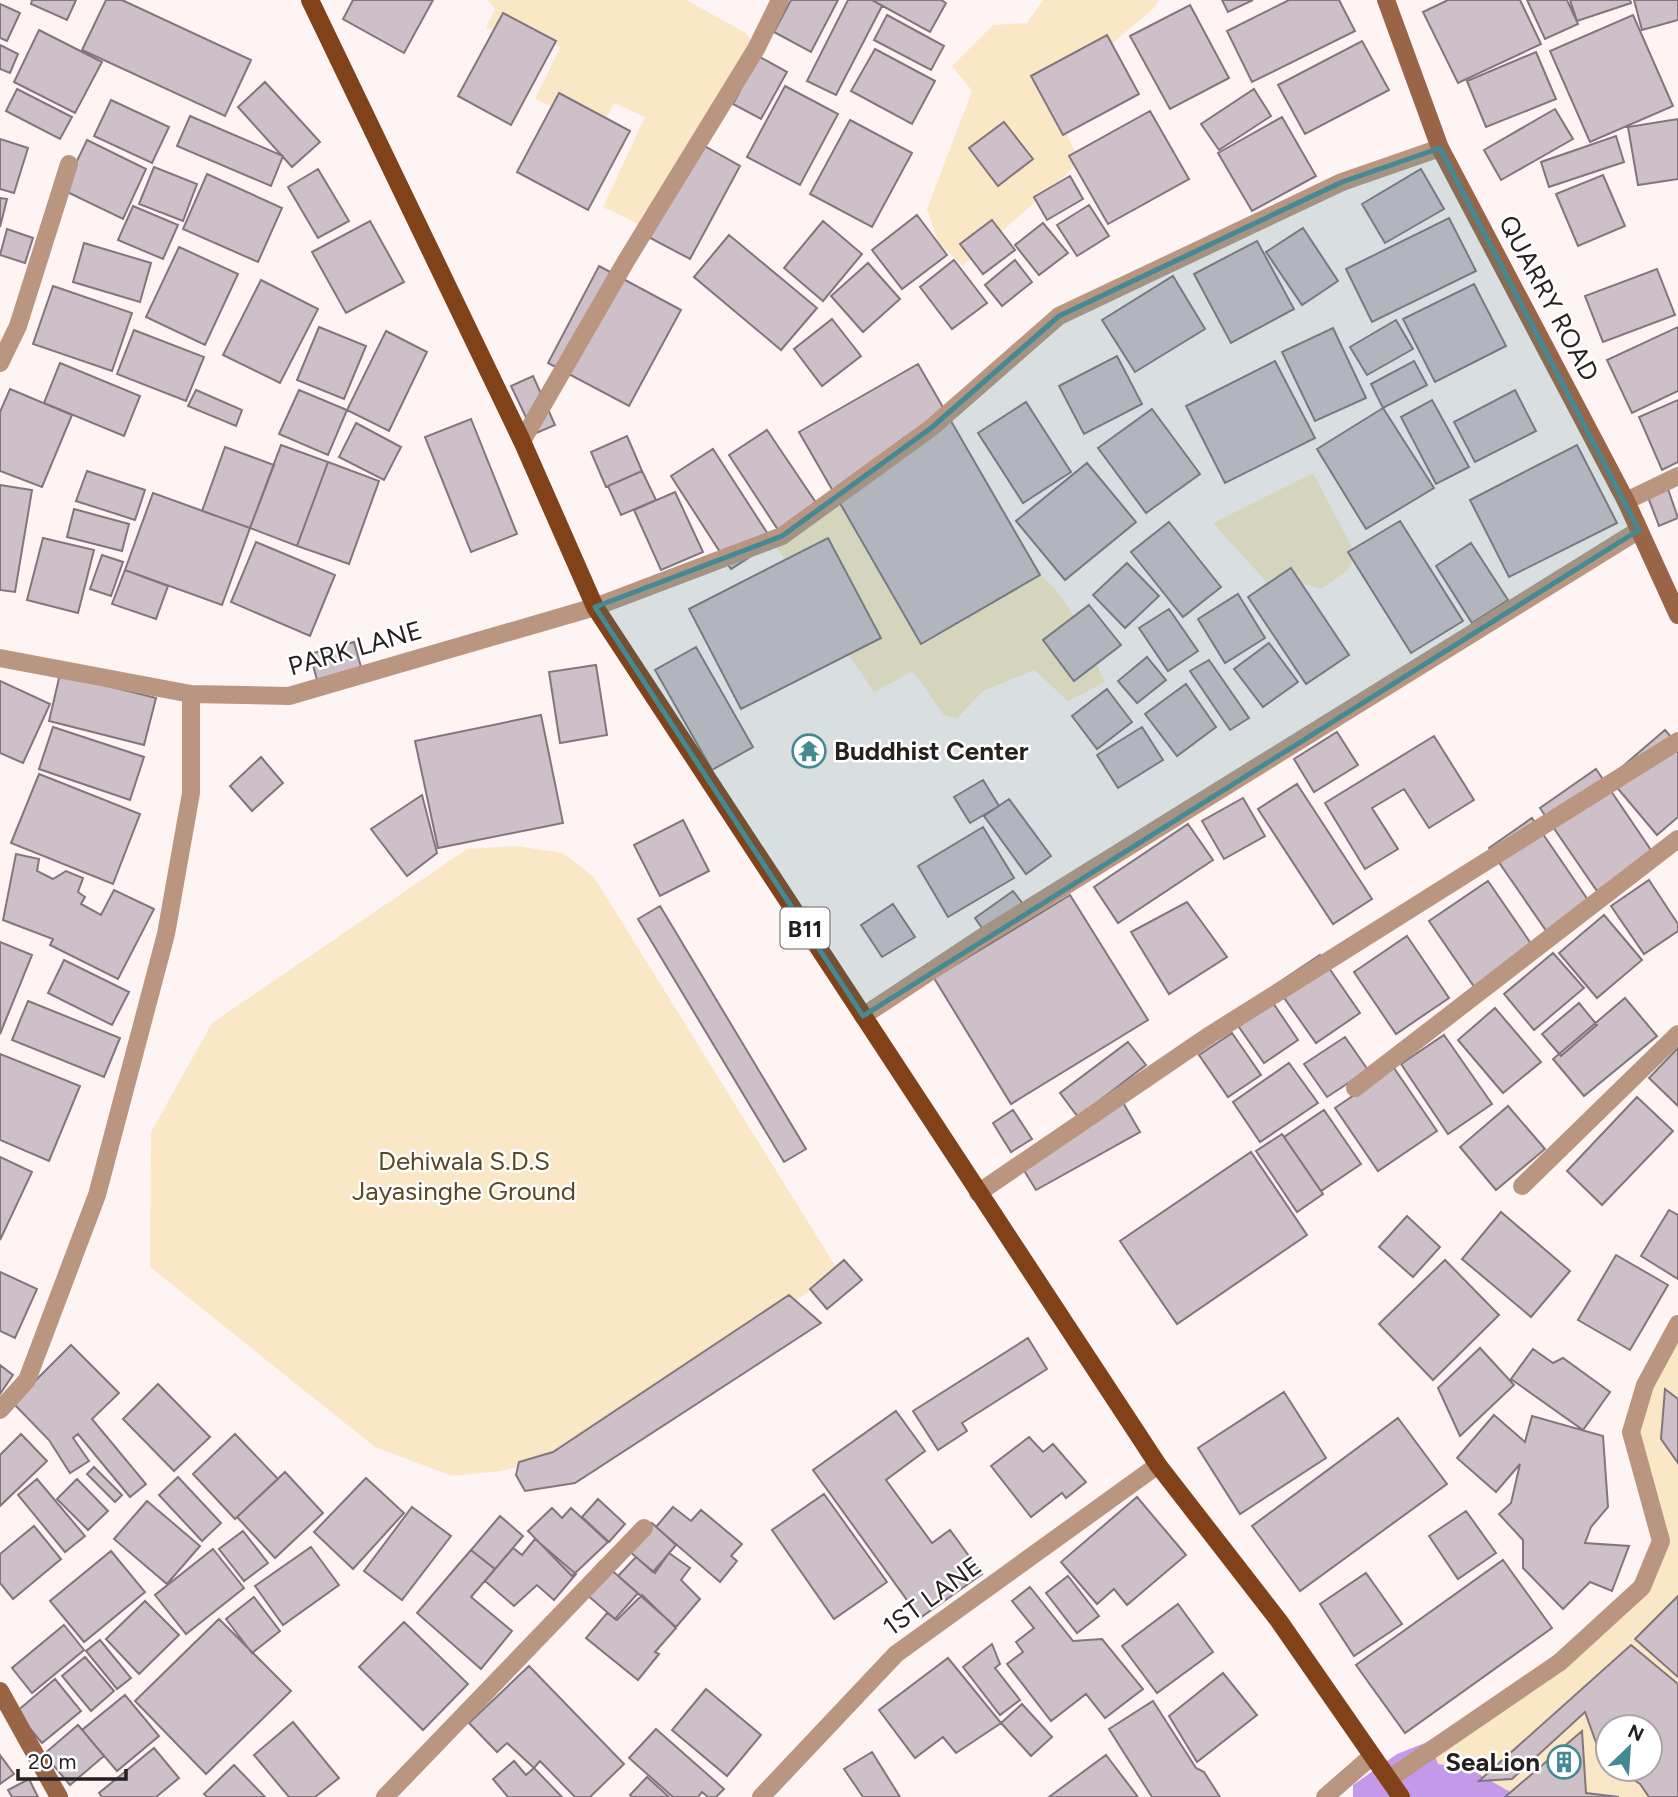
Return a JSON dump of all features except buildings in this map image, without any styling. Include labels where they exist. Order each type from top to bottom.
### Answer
[{"type":"main road","name":"B11","points":[[310,0],[522,442],[595,607],[1158,1465],[1279,1621],[1401,1797]]},
{"type":"street","points":[[522,442],[626,261],[756,49],[780,0]]},
{"type":"street","name":"QUARRY ROAD","points":[[1393,2],[1440,148],[1626,501],[1678,615]]},
{"type":"street","name":"PARK LANE","points":[[0,658],[191,694],[289,696],[595,607],[782,536],[930,428],[1059,316],[1342,183],[1440,148]]},
{"type":"street","points":[[0,363],[18,326],[69,164]]},
{"type":"street","points":[[1626,501],[1678,476]]},
{"type":"street","points":[[863,1016],[981,938],[1639,530]]},
{"type":"street","points":[[0,1410],[27,1380],[100,1182],[169,921],[191,793],[191,694]]},
{"type":"street","points":[[978,1193],[1210,1035],[1678,741]]},
{"type":"street","points":[[1355,1088],[1678,839]]},
{"type":"street","points":[[1522,1186],[1678,1034]]},
{"type":"street","points":[[1389,1779],[1560,1661],[1642,1587],[1661,1541],[1631,1432],[1645,1385],[1678,1324]]},
{"type":"street","name":"1ST LANE","points":[[761,1797],[896,1654],[1158,1465]]},
{"type":"street","points":[[385,1797],[644,1528]]},
{"type":"street","points":[[0,1691],[59,1797]]},
{"type":"street","points":[[1325,1797],[1373,1756]]},
{"type":"highlighted area","points":[[1440,148],[1639,530],[863,1016],[595,607],[782,536],[931,428],[1059,316],[1342,182]]},
{"type":"green space","points":[[488,0],[686,0],[746,33],[756,49],[646,228],[603,207],[645,117],[614,103],[601,129],[535,99],[560,47],[506,21],[499,33],[486,28],[495,9]]},
{"type":"green space","points":[[1043,0],[1159,0],[1154,8],[1049,97],[1080,162],[963,266],[938,242],[927,209],[972,91],[952,66],[993,25],[1027,23]]},
{"type":"green space","points":[[1313,473],[1355,553],[1348,570],[1321,589],[1293,580],[1271,587],[1213,523]]},
{"type":"green space","points":[[857,482],[944,626],[1040,575],[1052,585],[1070,610],[1105,682],[1068,701],[1034,670],[983,691],[957,718],[944,715],[913,671],[874,692],[773,542]]},
{"type":"green space","name":"Dehiwala S.D.S Jayasinghe Ground","points":[[516,846],[563,853],[594,877],[839,1272],[556,1458],[500,1471],[452,1476],[375,1447],[150,1267],[151,1132],[212,1023],[467,849]]},
{"type":"green space","points":[[1678,1324],[1678,1797],[1401,1797],[1389,1779],[1560,1662],[1642,1587],[1661,1541],[1631,1432]]},
{"type":"shaded area","points":[[1430,1741],[1438,1764],[1470,1769],[1519,1797],[1353,1797],[1353,1785],[1397,1754]]},
{"type":"place","name":"Buddhist Center","points":[[809,751]]},
{"type":"place","name":"SeaLion","points":[[1564,1762]]}]
